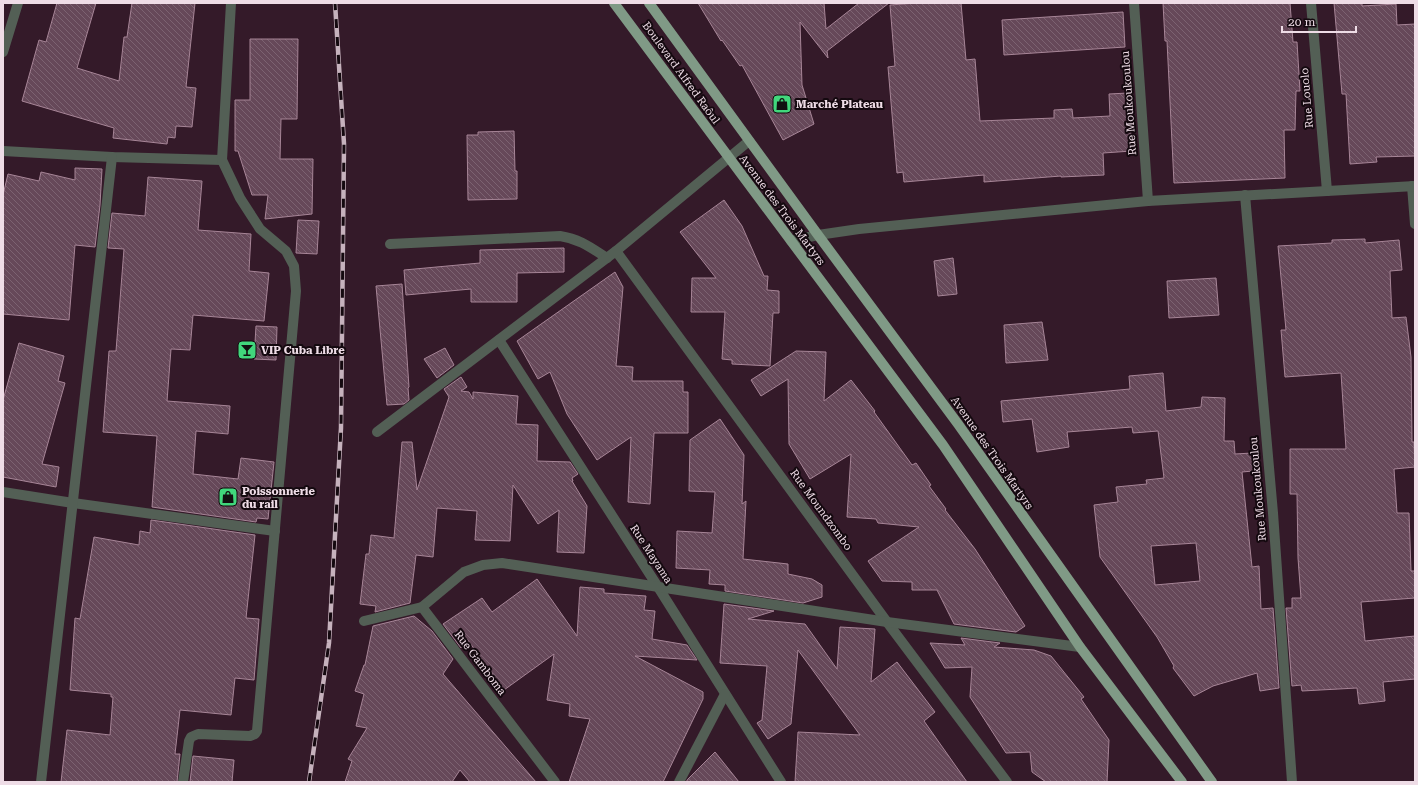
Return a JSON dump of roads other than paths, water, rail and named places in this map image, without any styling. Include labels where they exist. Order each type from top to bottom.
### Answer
[{"type":"main road","name":"Boulevard Alfred Raôul","points":[[614,3],[728,158]]},
{"type":"main road","name":"Boulevard Alfred Raôul","points":[[649,3],[749,141]]},
{"type":"main road","name":"Avenue des Trois Martyrs","points":[[749,141],[958,424],[1212,782]]},
{"type":"main road","name":"Avenue des Trois Martyrs","points":[[728,158],[942,445],[1080,647],[1182,782]]},
{"type":"street","points":[[3,52],[18,3]]},
{"type":"street","points":[[183,782],[189,741],[194,735],[250,736],[257,732],[296,291],[294,266],[286,251],[260,229],[240,198],[222,160],[231,3]]},
{"type":"street","name":"Rue Moukoukoulou","points":[[1134,3],[1148,201]]},
{"type":"street","name":"Rue Louolo","points":[[1311,3],[1327,191]]},
{"type":"street","points":[[377,432],[616,251],[749,141]]},
{"type":"street","points":[[3,151],[112,157],[222,160]]},
{"type":"street","points":[[41,782],[112,157]]},
{"type":"street","points":[[791,241],[818,235],[859,229],[1148,201],[1414,186],[1415,224]]},
{"type":"street","name":"Rue Moukoukoulou","points":[[1245,195],[1273,513],[1292,782]]},
{"type":"street","points":[[390,244],[560,236],[573,238],[584,243],[607,258]]},
{"type":"street","name":"Rue Moundzombo","points":[[616,251],[887,622],[1007,782]]},
{"type":"street","name":"Rue Mayama","points":[[499,340],[782,782]]},
{"type":"street","points":[[3,492],[275,531]]},
{"type":"street","points":[[364,621],[422,607],[464,572],[483,565],[502,563],[887,622],[1080,647]]},
{"type":"street","name":"Rue Gamboma","points":[[422,607],[555,782]]},
{"type":"street","points":[[678,782],[725,694]]},
{"type":"railway","points":[[309,782],[329,643],[341,428],[344,144],[335,3]]},
{"type":"place","name":"Marché Plateau","points":[[782,104]]},
{"type":"place","name":"VIP Cuba Libre","points":[[247,350]]},
{"type":"place","name":"Poissonnerie du rail","points":[[228,497]]}]
